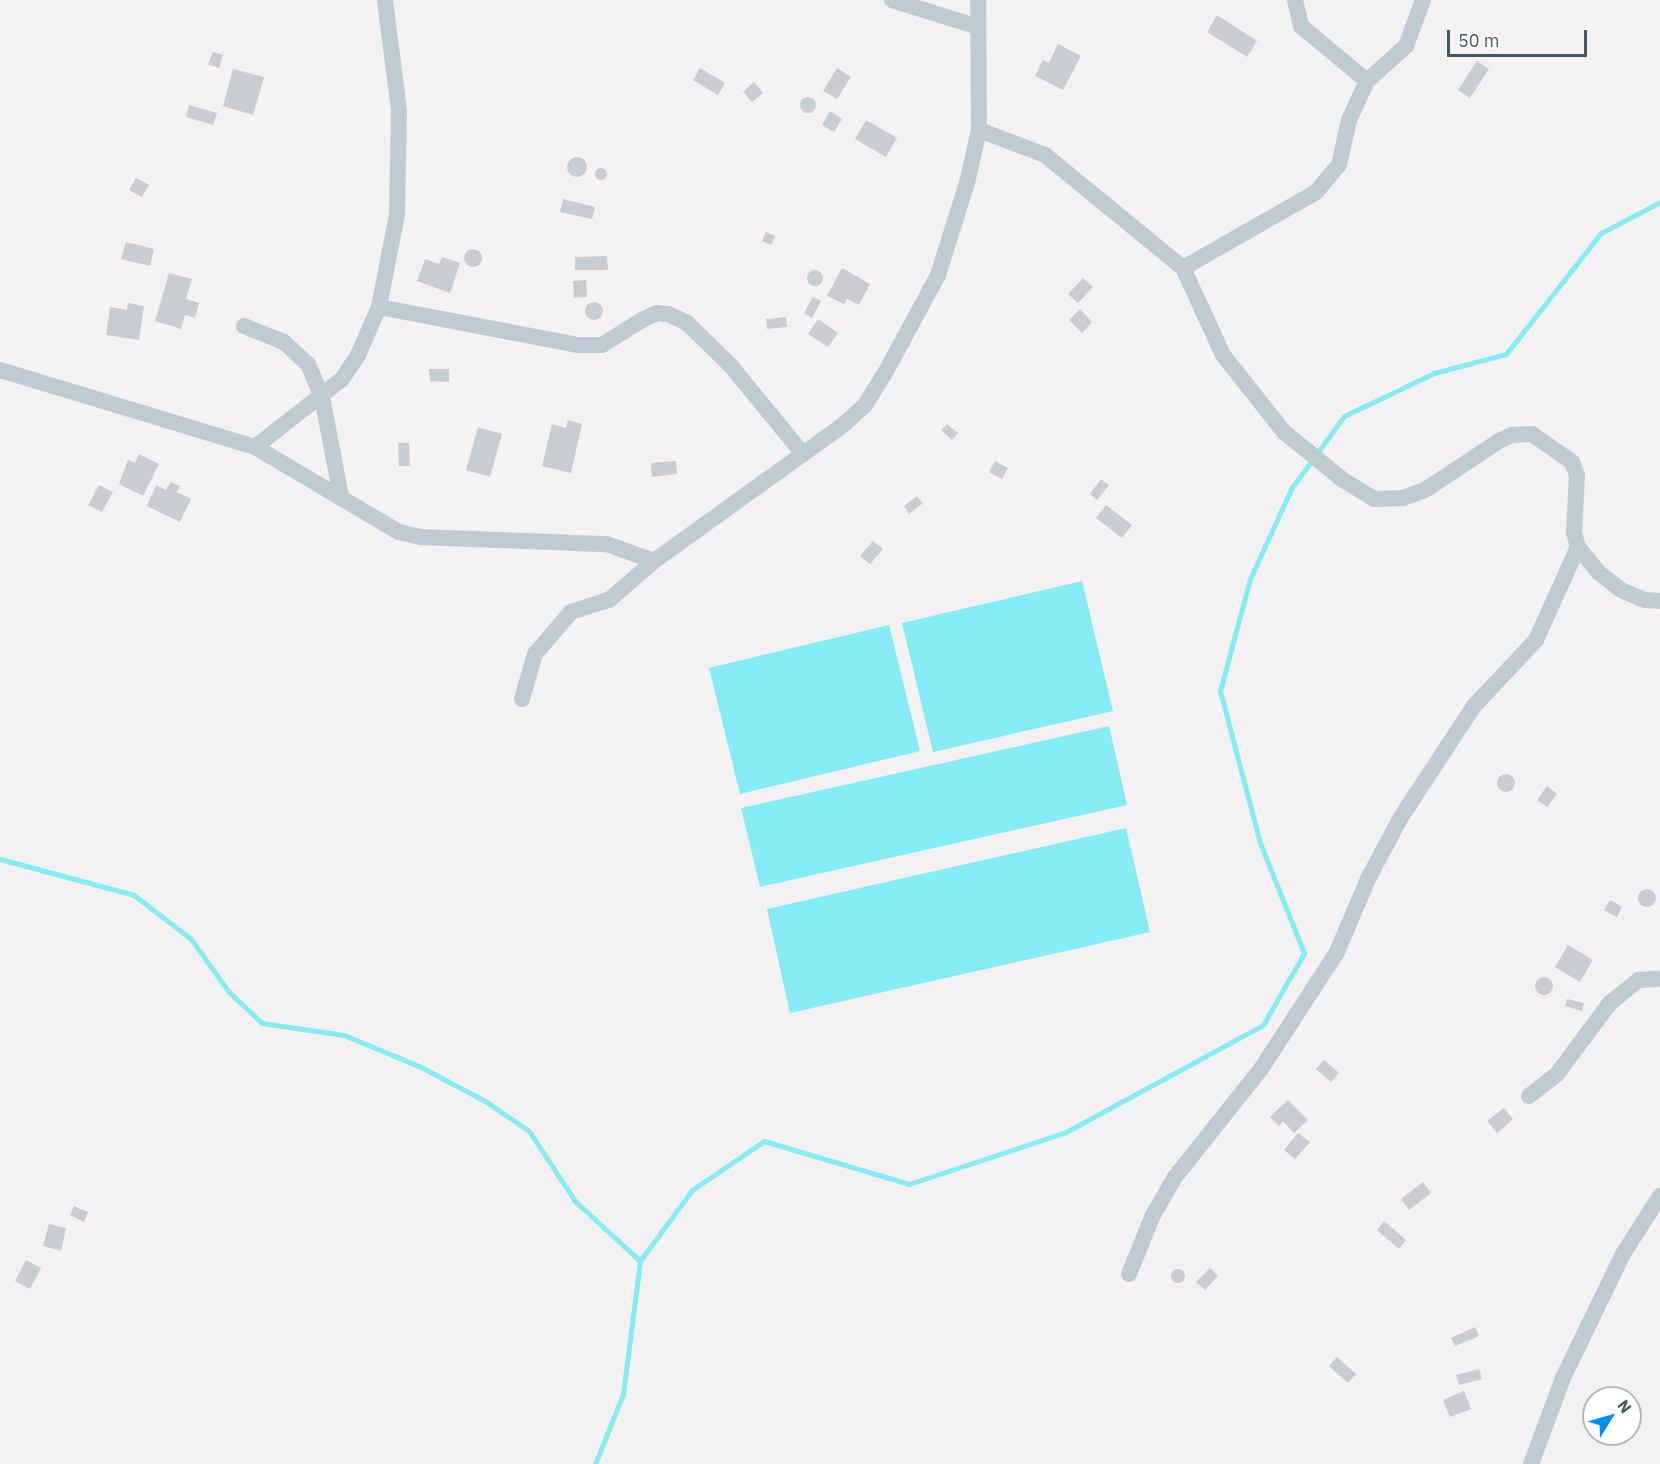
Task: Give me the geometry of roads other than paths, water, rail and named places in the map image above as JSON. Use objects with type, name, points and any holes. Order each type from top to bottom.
[{"type":"street","points":[[255,447],[322,397],[342,379],[358,355],[378,307],[397,214],[398,179],[399,110],[385,0]]},
{"type":"street","points":[[892,0],[978,27]]},
{"type":"street","points":[[522,699],[536,654],[552,631],[571,612],[609,600],[654,561],[803,454],[865,405],[884,375],[938,275],[967,183],[978,130],[978,0]]},
{"type":"street","points":[[1295,0],[1301,26],[1367,81]]},
{"type":"street","points":[[1183,268],[1316,192],[1339,165],[1349,120],[1367,81],[1406,46],[1423,0]]},
{"type":"street","points":[[978,130],[1045,154],[1183,268],[1216,343],[1300,448],[1326,468],[1367,496],[1403,498],[1425,490],[1499,441],[1512,435],[1532,434],[1572,462],[1577,475],[1574,533],[1578,546],[1598,572],[1621,590],[1645,600],[1660,601]]},
{"type":"street","points":[[378,307],[578,345],[602,345],[642,320],[657,313],[668,314],[687,323],[731,366],[803,454]]},
{"type":"street","points":[[244,326],[284,342],[308,364],[322,397],[341,497]]},
{"type":"street","points":[[0,370],[255,447],[341,497],[381,524],[421,537],[607,544],[654,561]]},
{"type":"street","points":[[1129,1274],[1153,1215],[1174,1177],[1261,1069],[1337,952],[1368,879],[1401,817],[1474,706],[1536,640],[1578,546]]},
{"type":"street","points":[[1529,1096],[1557,1074],[1610,1003],[1638,980],[1660,979]]},
{"type":"street","points":[[1531,1464],[1578,1347],[1623,1254],[1660,1196]]},
{"type":"water","points":[[1082,581],[1113,711],[933,752],[902,623]]},
{"type":"water","points":[[889,625],[920,751],[740,794],[709,668]]},
{"type":"water","points":[[1109,726],[1127,805],[760,887],[741,808]]},
{"type":"water","points":[[1126,828],[1150,932],[790,1013],[767,909]]},
{"type":"waterway","points":[[595,1464],[623,1394],[640,1261],[692,1190],[764,1141],[909,1184],[1066,1132],[1263,1025],[1304,953],[1260,843],[1220,691],[1250,579],[1291,489],[1344,416],[1434,373],[1506,354],[1601,233],[1660,202]]},
{"type":"waterway","points":[[0,859],[134,895],[191,939],[229,992],[262,1023],[344,1035],[421,1067],[485,1101],[529,1131],[575,1201],[640,1261]]}]
